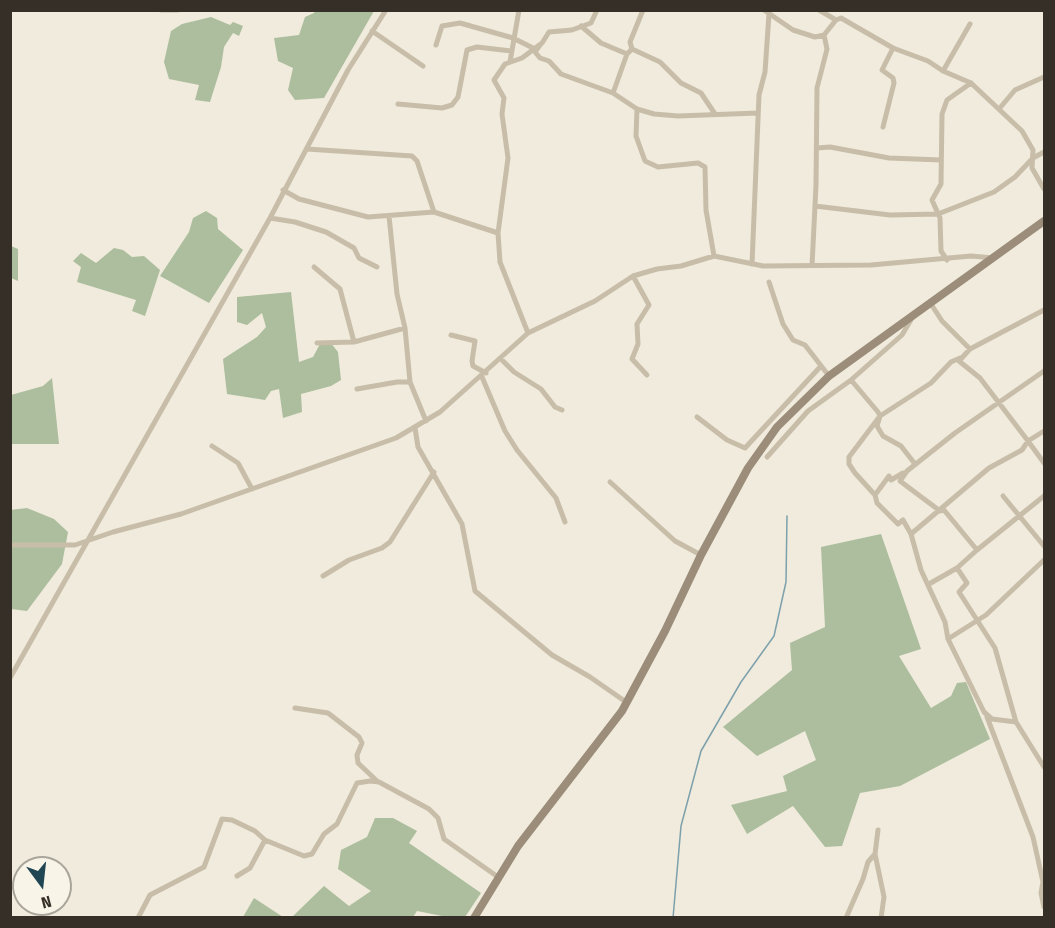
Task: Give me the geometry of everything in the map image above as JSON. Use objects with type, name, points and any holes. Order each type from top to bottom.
[{"type":"main road","points":[[474,918],[518,846],[614,722],[665,631],[701,555],[762,446],[793,410],[829,376],[996,258],[1044,221]]},
{"type":"street","points":[[161,10],[173,13],[178,10]]},
{"type":"street","points":[[10,678],[386,10]]},
{"type":"street","points":[[510,62],[519,10]]},
{"type":"street","points":[[597,10],[593,21],[572,30],[553,31],[535,52],[540,58],[549,61],[561,74],[613,93],[637,109],[678,116],[758,113]]},
{"type":"street","points":[[643,10],[630,42],[632,49],[660,62],[681,83],[701,93],[715,114]]},
{"type":"street","points":[[819,10],[836,20]]},
{"type":"street","points":[[752,264],[758,113],[766,12],[799,32],[815,37],[824,35],[836,20],[841,18],[893,48],[928,61],[943,71],[971,83],[1022,131],[1033,150],[1032,168],[1044,189]]},
{"type":"street","points":[[436,45],[442,26],[460,23],[513,38],[533,48]]},
{"type":"street","points":[[943,71],[970,24]]},
{"type":"street","points":[[581,26],[601,43],[627,54]]},
{"type":"street","points":[[372,32],[423,66]]},
{"type":"street","points":[[812,266],[817,88],[827,49],[824,35]]},
{"type":"street","points":[[528,333],[500,262],[498,232],[508,158],[502,114],[504,98],[494,80],[503,66],[522,58],[542,43]]},
{"type":"street","points":[[398,104],[442,108],[452,105],[458,98],[467,50],[477,46],[511,51]]},
{"type":"street","points":[[883,127],[894,84],[893,78],[882,70],[893,48]]},
{"type":"street","points":[[613,93],[627,54],[632,49]]},
{"type":"street","points":[[999,109],[1015,90],[1044,77]]},
{"type":"street","points":[[947,260],[941,251],[942,241],[938,214],[932,200],[933,194],[939,190],[943,107],[947,100],[971,83]]},
{"type":"street","points":[[637,109],[636,136],[645,161],[658,167],[698,163],[705,167],[706,210],[714,256]]},
{"type":"street","points":[[817,148],[830,147],[889,158],[941,160]]},
{"type":"street","points":[[307,149],[412,156],[417,161],[435,212]]},
{"type":"street","points":[[815,206],[890,215],[938,214],[994,192],[1015,177],[1033,158],[1044,152]]},
{"type":"street","points":[[283,190],[299,199],[368,217],[435,212],[498,232]]},
{"type":"street","points":[[389,216],[397,294],[405,328],[410,382],[426,421]]},
{"type":"street","points":[[270,218],[295,222],[326,232],[354,248],[359,258],[377,267]]},
{"type":"street","points":[[10,545],[63,547],[88,542],[113,532],[181,514],[369,448],[426,421],[484,375],[528,333],[594,301],[633,276],[714,256],[752,264],[812,266],[871,265],[947,260],[971,256],[996,258]]},
{"type":"street","points":[[314,267],[339,289],[354,342]]},
{"type":"street","points":[[633,276],[649,305],[637,324],[638,344],[632,359],[647,375]]},
{"type":"street","points":[[769,282],[783,324],[792,340],[805,345],[829,376]]},
{"type":"street","points":[[931,304],[942,321],[970,349]]},
{"type":"street","points":[[1044,310],[970,349],[951,362],[931,383],[880,416],[849,457],[849,464],[875,495],[878,503],[898,524],[903,520],[911,534],[921,570],[945,622],[948,639],[987,717],[1033,837],[1043,882],[1041,893],[1044,907]]},
{"type":"street","points":[[767,457],[808,411],[851,380],[902,335],[912,318]]},
{"type":"street","points":[[317,342],[354,342],[405,328]]},
{"type":"street","points":[[451,335],[475,341],[473,366],[484,375],[505,431],[517,450],[556,498],[565,522]]},
{"type":"street","points":[[960,357],[959,361],[980,378],[1000,402],[1044,463]]},
{"type":"street","points":[[501,359],[514,372],[541,389],[555,407],[562,410]]},
{"type":"street","points":[[697,417],[727,440],[745,448],[821,366]]},
{"type":"street","points":[[875,495],[889,476],[891,480],[907,471],[1044,371]]},
{"type":"street","points":[[851,380],[880,416]]},
{"type":"street","points":[[357,389],[410,382]]},
{"type":"street","points":[[880,416],[877,426],[883,436],[901,446],[915,464]]},
{"type":"street","points":[[415,428],[418,447],[462,524],[475,591],[552,655],[590,677],[626,702]]},
{"type":"street","points":[[911,534],[989,468],[1022,450],[1028,441],[1044,431]]},
{"type":"street","points":[[212,446],[238,463],[252,489]]},
{"type":"street","points":[[907,471],[900,481],[940,511],[944,510],[977,550]]},
{"type":"street","points":[[323,576],[349,560],[382,548],[390,542],[434,472]]},
{"type":"street","points":[[610,482],[675,541],[701,555]]},
{"type":"street","points":[[1004,496],[1044,546]]},
{"type":"street","points":[[929,584],[957,568],[1044,496]]},
{"type":"street","points":[[948,639],[976,621],[1044,560]]},
{"type":"street","points":[[957,568],[967,583],[959,592],[995,648],[1016,722],[1044,767]]},
{"type":"street","points":[[295,708],[328,714],[359,737],[362,743],[357,755],[361,768],[379,782],[429,809],[438,818],[444,839],[498,877]]},
{"type":"street","points":[[987,717],[1016,722]]},
{"type":"street","points":[[138,918],[150,895],[204,867],[222,819],[240,824],[255,831],[265,840],[308,856],[324,834],[337,824],[357,783],[379,782]]},
{"type":"street","points":[[878,830],[875,854],[884,897],[881,918]]},
{"type":"street","points":[[237,876],[250,868],[265,840]]},
{"type":"street","points":[[846,918],[868,862],[875,854]]},
{"type":"green space","points":[[315,11],[374,11],[324,98],[295,100],[288,90],[293,68],[278,61],[274,38],[299,35],[305,17]]},
{"type":"green space","points":[[211,17],[230,25],[233,22],[243,26],[239,36],[233,33],[224,47],[221,67],[210,102],[195,100],[199,85],[169,79],[164,62],[171,31],[182,24]]},
{"type":"green space","points":[[206,211],[217,218],[218,229],[243,250],[209,303],[160,276],[189,232],[193,218]]},
{"type":"green space","points":[[11,246],[18,249],[18,281],[11,278]]},
{"type":"green space","points":[[114,248],[123,250],[132,257],[144,256],[160,270],[145,316],[132,311],[136,300],[77,282],[81,267],[73,261],[81,253],[96,263]]},
{"type":"green space","points":[[291,292],[299,362],[313,357],[320,344],[330,342],[338,352],[341,380],[331,386],[301,394],[302,412],[283,418],[279,389],[271,391],[265,400],[227,394],[223,359],[257,337],[266,327],[262,313],[247,325],[237,322],[237,297]]},
{"type":"green space","points":[[52,378],[59,444],[11,444],[11,395],[43,386]]},
{"type":"green space","points":[[27,508],[54,519],[68,532],[62,564],[27,611],[11,609],[10,510]]},
{"type":"green space","points":[[881,534],[921,649],[899,656],[931,708],[951,696],[957,683],[966,682],[990,739],[900,786],[860,793],[842,846],[825,847],[793,806],[747,834],[731,805],[787,791],[783,776],[816,760],[805,731],[757,756],[723,727],[792,670],[790,643],[825,627],[821,547]]},
{"type":"green space","points":[[375,818],[393,818],[417,831],[409,843],[481,893],[465,917],[447,917],[417,911],[413,917],[292,917],[324,886],[349,906],[371,891],[338,869],[341,850],[367,837]]},
{"type":"green space","points":[[254,898],[283,917],[243,917]]},
{"type":"waterway","points":[[673,918],[681,826],[701,751],[741,682],[774,636],[786,582],[787,516]]}]
